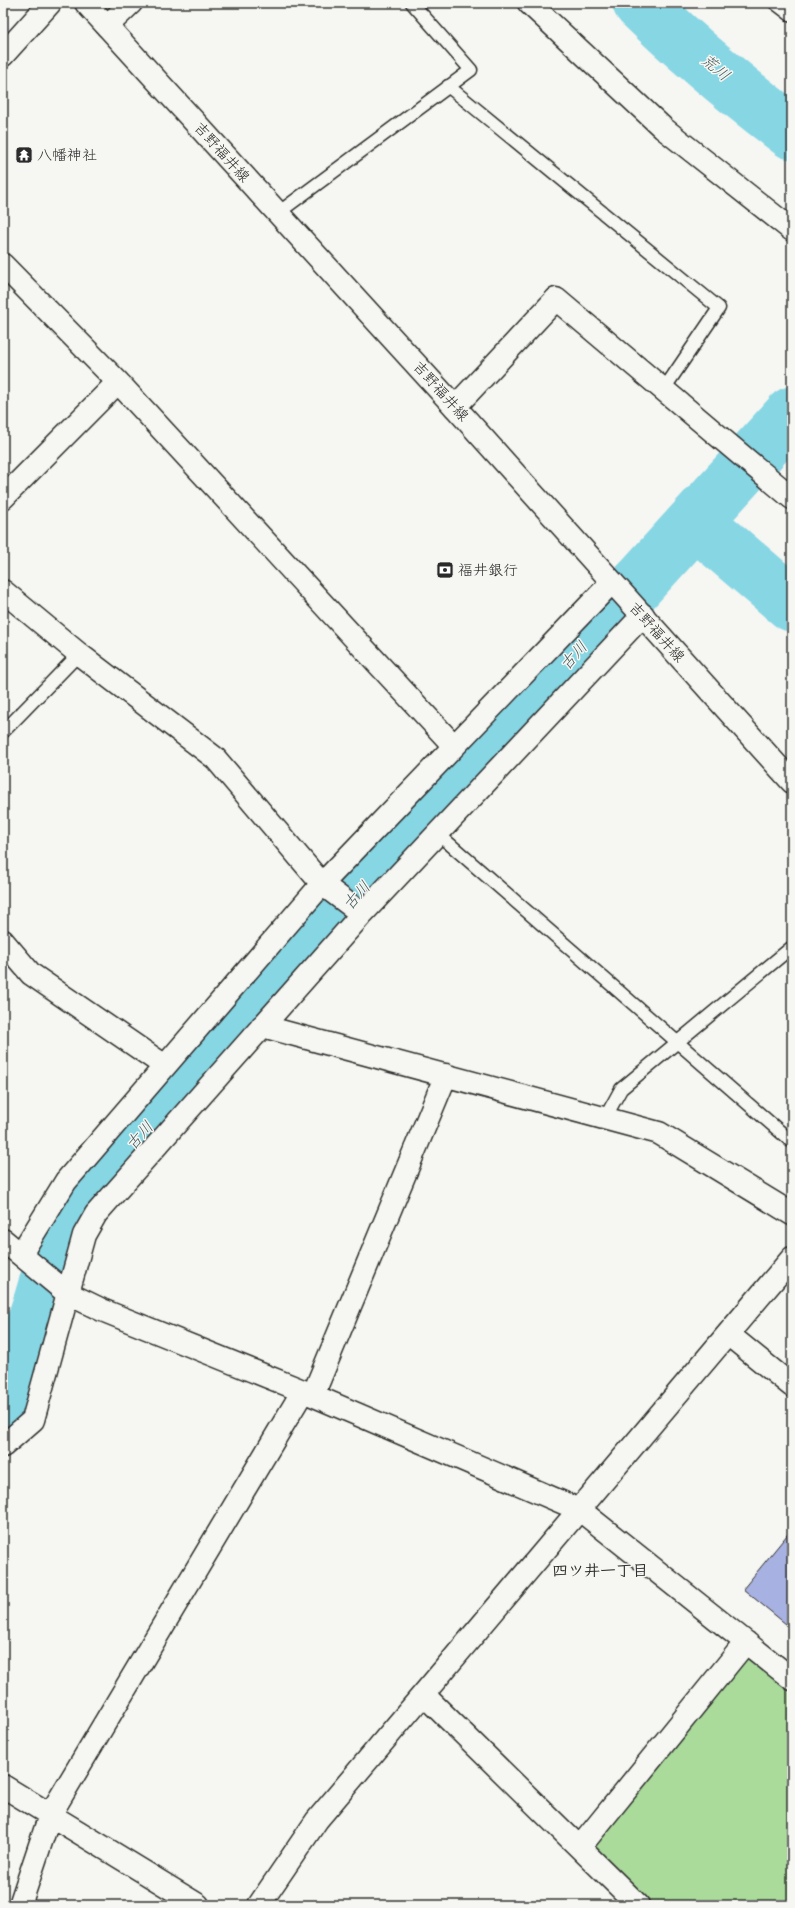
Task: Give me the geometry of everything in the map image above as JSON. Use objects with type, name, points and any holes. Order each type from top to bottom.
[{"type":"street","points":[[3,55],[50,3]]},
{"type":"street","name":"吉野福井線","points":[[86,3],[455,407],[792,782]]},
{"type":"street","points":[[107,26],[131,3]]},
{"type":"street","points":[[528,3],[663,128],[792,230]]},
{"type":"street","points":[[3,265],[118,382],[454,746]]},
{"type":"street","points":[[455,407],[556,299],[792,498]]},
{"type":"street","points":[[3,498],[118,382]]},
{"type":"street","points":[[21,1254],[66,1181],[322,884],[612,582]]},
{"type":"street","points":[[3,591],[79,654],[215,758],[322,884],[362,914]]},
{"type":"street","points":[[3,1446],[33,1420],[84,1235],[96,1214],[362,914],[643,615]]},
{"type":"street","points":[[3,941],[31,974],[165,1066]]},
{"type":"street","points":[[262,1026],[659,1133],[792,1214]]},
{"type":"street","points":[[20,1905],[50,1815],[308,1393],[446,1075]]},
{"type":"street","points":[[3,1240],[67,1293],[102,1310],[308,1393],[580,1510],[792,1679]]},
{"type":"street","points":[[259,1905],[317,1820],[792,1258]]},
{"type":"street","points":[[728,1334],[792,1386]]},
{"type":"street","points":[[580,1847],[746,1642]]},
{"type":"street","points":[[424,1695],[638,1905]]},
{"type":"street","points":[[3,1786],[198,1905]]},
{"type":"lane","points":[[278,213],[471,70],[412,3]]},
{"type":"lane","points":[[775,3],[792,16]]},
{"type":"lane","points":[[448,86],[719,308],[664,389]]},
{"type":"lane","points":[[3,732],[79,654]]},
{"type":"lane","points":[[437,833],[792,1142]]},
{"type":"lane","points":[[605,1118],[621,1089],[792,947]]},
{"type":"green space","points":[[746,1642],[792,1679],[792,1905],[638,1905],[580,1847]]},
{"type":"building","points":[[792,1529],[792,1629],[743,1589]]},
{"type":"waterway","name":"荒川","points":[[640,3],[714,70],[792,132]]},
{"type":"waterway","points":[[695,521],[792,414]]},
{"type":"waterway","name":"古川","points":[[3,1407],[10,1394],[41,1301],[59,1240],[72,1209],[89,1188],[695,521],[792,604]]},
{"type":"place","name":"八幡神社","points":[[24,155]]},
{"type":"place","name":"福井銀行","points":[[445,570]]},
{"type":"district","name":"四ツ井一丁目","points":[[600,1570]]}]
